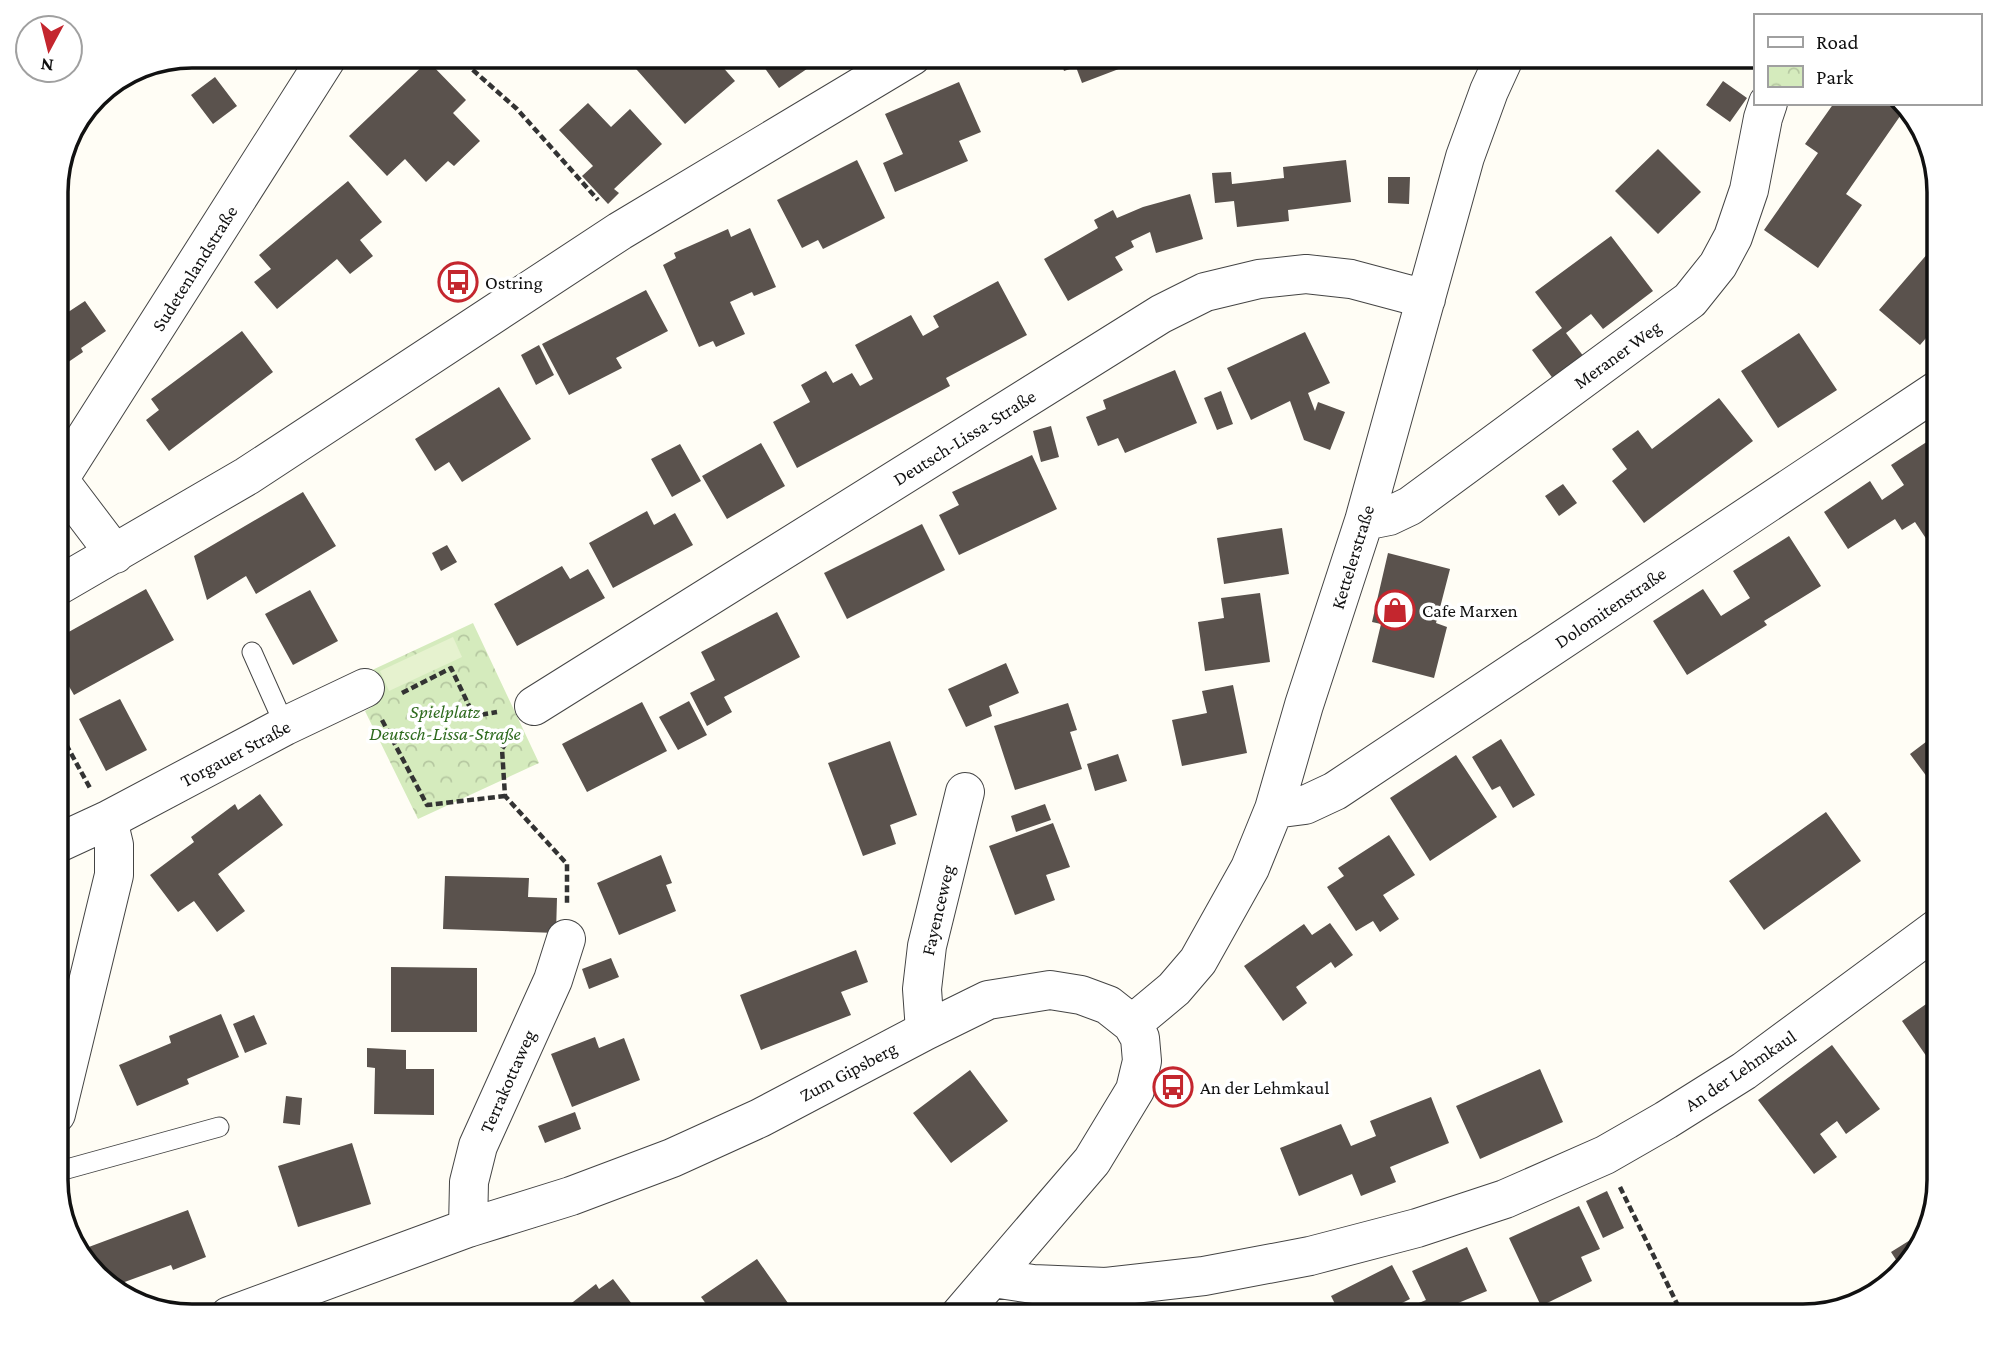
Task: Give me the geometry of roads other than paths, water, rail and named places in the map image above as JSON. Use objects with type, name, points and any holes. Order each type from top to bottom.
[{"type":"street","name":"Sudetenlandstraße","points":[[69,465],[320,68]]},
{"type":"street","points":[[69,580],[247,476],[620,231],[892,68]]},
{"type":"street","name":"Kettelerstraße","points":[[1132,1024],[1174,989],[1198,961],[1250,868],[1274,809],[1304,705],[1364,521],[1465,157],[1500,68]]},
{"type":"street","name":"Meraner Weg","points":[[1364,521],[1389,516],[1410,506],[1690,300],[1718,265],[1733,237],[1749,190],[1767,105]]},
{"type":"street","name":"Deutsch-Lissa-Straße","points":[[534,706],[1150,321],[1205,292],[1259,279],[1306,274],[1351,279],[1426,299]]},
{"type":"street","name":"Dolomitenstraße","points":[[1274,809],[1305,804],[1335,791],[1927,397]]},
{"type":"street","name":"Sudetenlandstraße","points":[[69,496],[115,554]]},
{"type":"street","name":"Torgauer Straße","points":[[69,838],[285,726],[365,688]]},
{"type":"street","name":"Fayenceweg","points":[[925,1031],[922,989],[927,946],[965,792]]},
{"type":"street","points":[[69,1060],[114,875],[114,845],[108,820]]},
{"type":"street","name":"An der Lehmkaul","points":[[993,1278],[1033,1284],[1106,1287],[1203,1276],[1310,1256],[1417,1228],[1505,1199],[1605,1155],[1666,1120],[1744,1071],[1927,936]]},
{"type":"street","name":"Terrakottaweg","points":[[468,1228],[469,1182],[478,1146],[553,980],[566,939]]},
{"type":"street","name":"Zum Gipsberg","points":[[262,1304],[468,1228],[571,1196],[672,1158],[760,1118],[988,1000],[1050,990],[1081,995],[1108,1005],[1132,1024]]},
{"type":"street","points":[[970,1304],[1092,1161],[1135,1090],[1142,1061],[1140,1038],[1132,1024]]},
{"type":"lane","points":[[252,652],[285,726]]},
{"type":"lane","points":[[69,1168],[219,1127]]},
{"type":"place","name":"Ostring","points":[[458,282]]},
{"type":"place","name":"Cafe Marxen","points":[[1395,610]]},
{"type":"place","name":"An der Lehmkaul","points":[[1173,1087]]},
{"type":"park label","name":"Spielplatz Deutsch-Lissa-Straße","points":[[445,722]]}]
